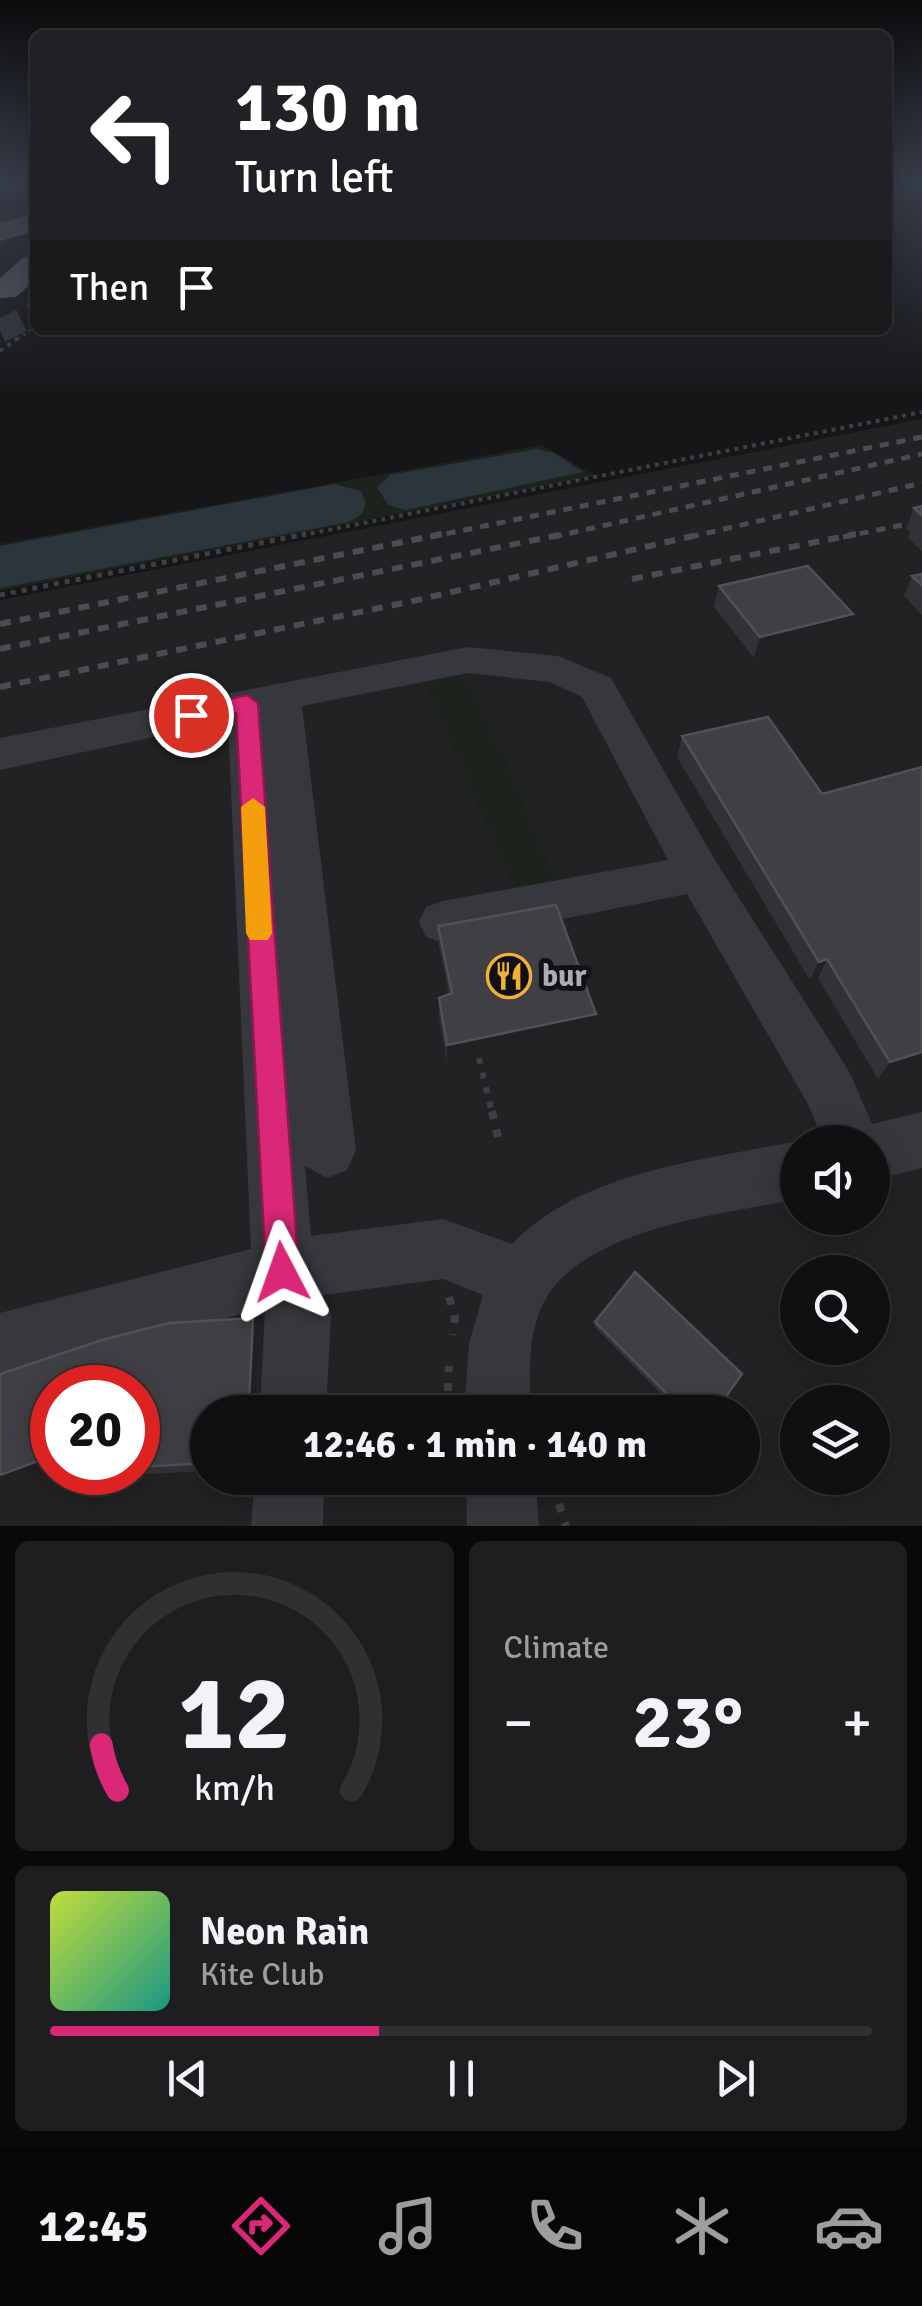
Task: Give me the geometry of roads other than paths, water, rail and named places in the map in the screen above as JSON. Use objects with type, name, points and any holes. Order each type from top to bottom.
[{"type":"main road","points":[[11,302],[30,258]]},
{"type":"main road","points":[[11,302],[30,272]]},
{"type":"street","points":[[0,754],[468,660],[558,669],[597,688],[699,873],[831,1092],[844,1125]]},
{"type":"street","points":[[264,700],[295,1070],[282,1272],[300,1314],[295,1395]]},
{"type":"street","points":[[444,922],[699,873]]},
{"type":"street","points":[[295,1070],[328,1150]]},
{"type":"street","points":[[890,1148],[922,1140]]},
{"type":"street","points":[[498,1395],[499,1348],[522,1279],[558,1243],[601,1221],[668,1196],[780,1174]]},
{"type":"street","points":[[0,1345],[282,1272],[368,1256],[444,1250],[522,1279]]},
{"type":"street","points":[[286,1526],[289,1495]]},
{"type":"street","points":[[501,1495],[503,1526]]},
{"type":"tunnel","points":[[0,331],[30,316]]},
{"type":"railway","points":[[430,537],[922,437]]},
{"type":"railway","points":[[553,537],[922,454]]},
{"type":"railway","points":[[690,537],[922,483]]},
{"type":"railway","points":[[843,537],[922,521]]},
{"type":"railway","points":[[0,624],[442,534]]},
{"type":"railway","points":[[0,649],[564,534]]},
{"type":"railway","points":[[0,687],[413,601],[701,534]]},
{"type":"railway","points":[[632,579],[856,534]]},
{"type":"place","name":"bur","points":[[509,976]]}]
